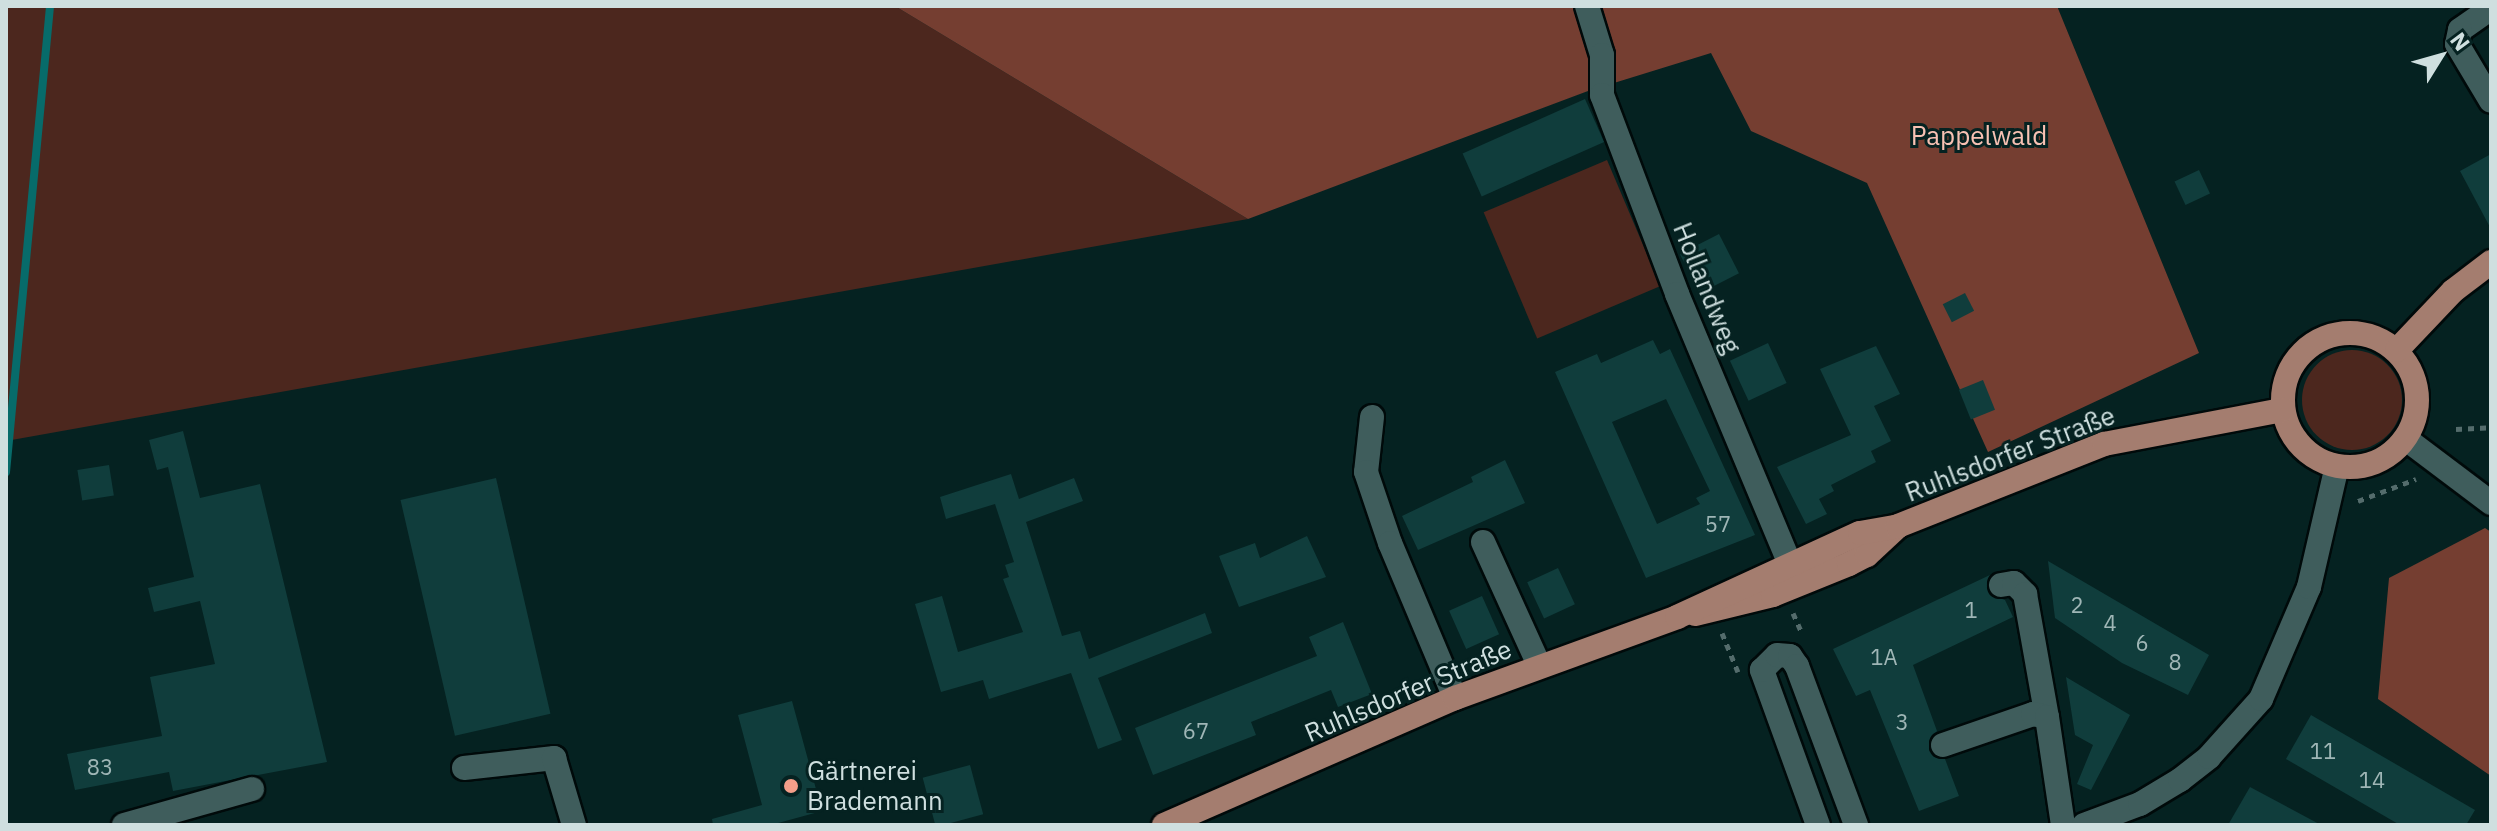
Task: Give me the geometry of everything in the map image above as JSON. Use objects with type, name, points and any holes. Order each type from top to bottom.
[{"type":"main road","points":[[2397,350],[2453,291],[2491,262]]},
{"type":"main road","points":[[2355,332],[2397,350],[2409,365],[2418,403],[2406,439],[2375,462],[2337,466],[2301,446],[2283,410],[2292,366],[2312,344],[2355,332]]},
{"type":"main road","name":"Ruhlsdorfer Straße","points":[[1164,825],[1455,698],[1794,574],[1860,533],[1898,526],[2104,444],[2283,410]]},
{"type":"street","name":"Hollandweg","points":[[1587,6],[1602,55],[1602,95],[1677,294],[1794,574]]},
{"type":"street","points":[[2487,11],[2460,30],[2457,44],[2491,101]]},
{"type":"street","points":[[1372,417],[1366,472],[1390,543],[1455,698]]},
{"type":"street","points":[[2406,439],[2491,503]]},
{"type":"street","points":[[2084,825],[2140,804],[2180,780],[2209,757],[2261,699],[2309,587],[2337,466]]},
{"type":"street","points":[[1483,542],[1540,667]]},
{"type":"street","points":[[2001,585],[2014,583],[2025,594],[2063,825]]},
{"type":"street","points":[[1818,825],[1762,670],[1777,655],[1785,654],[1797,666],[1856,825]]},
{"type":"street","points":[[1943,745],[2033,714],[2047,717]]},
{"type":"street","points":[[464,768],[549,755],[557,762],[574,825]]},
{"type":"street","points":[[124,825],[252,789]]},
{"type":"path","points":[[2456,429],[2491,427]]},
{"type":"path","points":[[2358,501],[2416,479]]},
{"type":"path","points":[[1719,626],[1744,688]]},
{"type":"shaded area","points":[[6,6],[895,6],[1248,219],[6,441]]},
{"type":"shaded area","points":[[1607,160],[1661,286],[1537,338],[1484,212]]},
{"type":"shaded area","points":[[2352,350],[2380,358],[2394,372],[2402,400],[2394,428],[2380,442],[2352,450],[2324,442],[2310,428],[2302,400],[2310,372],[2324,358]]},
{"type":"green space","name":"Pappelwald","points":[[895,6],[2057,6],[2199,353],[1988,452],[1867,183],[1751,131],[1711,53],[1588,91],[1248,219]]},
{"type":"green space","points":[[2485,528],[2491,532],[2491,776],[2378,699],[2389,578]]},
{"type":"building","points":[[1585,99],[1604,142],[1482,196],[1463,154]]},
{"type":"building","points":[[2491,154],[2491,229],[2460,171]]},
{"type":"building","points":[[2199,170],[2210,194],[2186,205],[2175,181]]},
{"type":"building","points":[[1719,234],[1739,273],[1700,293],[1680,254]]},
{"type":"building","points":[[1965,293],[1974,311],[1952,322],[1943,304]]},
{"type":"building","points":[[1653,340],[1660,354],[1670,349],[1755,535],[1646,578],[1555,372],[1597,354],[1601,363]],"holes":[[[1666,399],[1710,491],[1696,498],[1700,504],[1657,524],[1612,422]]]},
{"type":"building","points":[[1768,343],[1787,383],[1749,401],[1730,361]]},
{"type":"building","points":[[1876,346],[1900,394],[1874,406],[1891,441],[1871,451],[1876,462],[1831,485],[1834,491],[1819,499],[1827,514],[1806,524],[1777,467],[1851,435],[1820,369]]},
{"type":"building","points":[[1983,380],[1995,410],[1971,419],[1959,390]]},
{"type":"building","points":[[183,431],[200,498],[260,484],[327,762],[173,791],[169,772],[75,790],[67,754],[162,736],[150,677],[215,664],[200,601],[154,612],[148,588],[194,577],[168,467],[157,470],[149,440]]},
{"type":"building","points":[[1505,460],[1525,503],[1418,550],[1402,516],[1473,482],[1471,477]]},
{"type":"building","points":[[109,465],[114,496],[82,501],[77,470]]},
{"type":"building","points":[[1011,474],[1019,499],[1074,478],[1083,501],[1026,522],[1062,636],[1080,631],[1089,659],[1205,613],[1212,633],[1098,678],[1122,740],[1098,749],[1071,673],[989,699],[983,680],[941,692],[915,604],[942,596],[958,652],[1023,632],[1003,579],[1009,577],[1005,565],[1014,562],[995,504],[946,519],[940,497]]},
{"type":"building","points":[[496,478],[550,714],[455,736],[401,500]]},
{"type":"building","points":[[1307,536],[1326,577],[1239,607],[1219,556],[1255,543],[1260,558]]},
{"type":"building","points":[[2048,561],[2209,655],[2188,695],[2122,663],[2055,618]]},
{"type":"building","points":[[1558,568],[1575,604],[1544,619],[1527,582]]},
{"type":"building","points":[[1990,575],[1989,594],[2005,600],[2013,617],[1913,665],[1937,731],[1929,741],[1929,751],[1945,759],[1959,796],[1919,811],[1870,690],[1856,696],[1833,649]]},
{"type":"building","points":[[1482,596],[1499,634],[1466,649],[1449,611]]},
{"type":"building","points":[[1343,622],[1372,694],[1338,707],[1331,690],[1251,722],[1256,735],[1153,775],[1135,728],[1317,656],[1309,637]]},
{"type":"building","points":[[2066,677],[2130,715],[2091,790],[2077,784],[2093,745],[2075,735]]},
{"type":"building","points":[[792,701],[822,811],[771,825],[713,825],[712,819],[762,805],[738,715]]},
{"type":"building","points":[[2311,715],[2475,810],[2466,825],[2400,825],[2286,759]]},
{"type":"building","points":[[970,765],[983,814],[935,825],[923,778]]},
{"type":"building","points":[[2250,787],[2321,825],[2228,825]]},
{"type":"waterway","points":[[6,472],[50,6]]},
{"type":"place","name":"Gärtnerei Brademann","points":[[791,786]]}]
